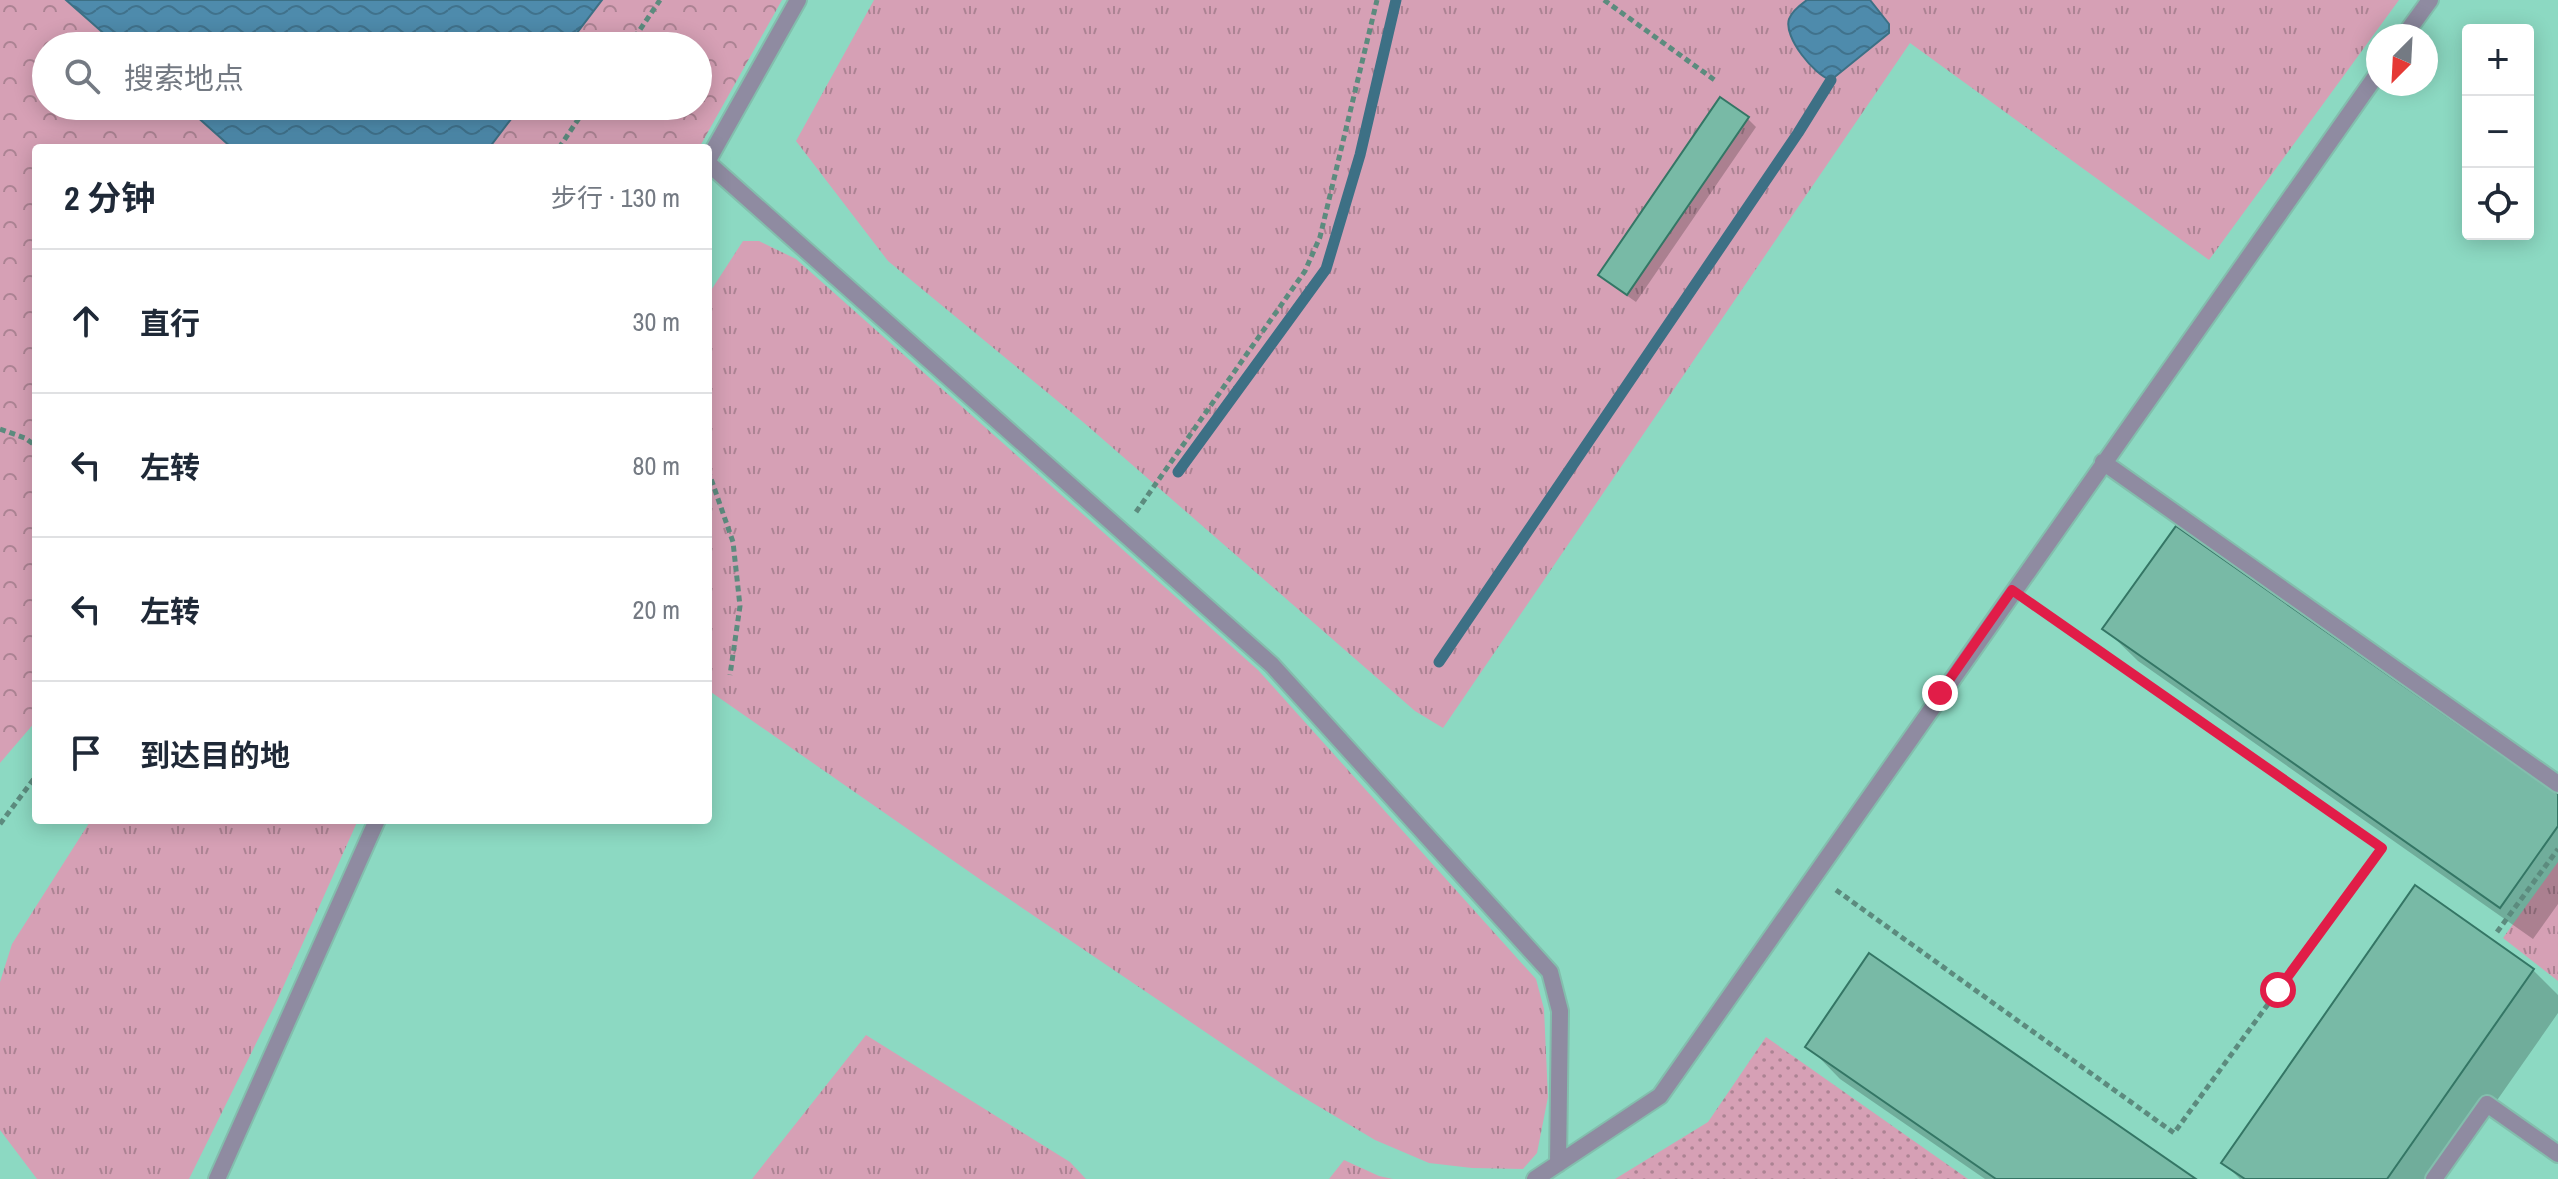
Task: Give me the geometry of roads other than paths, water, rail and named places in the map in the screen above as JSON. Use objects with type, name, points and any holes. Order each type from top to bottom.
[{"type":"lane","points":[[712,155],[798,0]]},
{"type":"lane","points":[[2413,24],[2430,0]]},
{"type":"lane","points":[[1535,1179],[1660,1096],[2012,590],[2366,90]]},
{"type":"lane","points":[[712,166],[1272,665],[1550,972],[1560,1011],[1558,1164]]},
{"type":"lane","points":[[2103,462],[2558,784]]},
{"type":"lane","points":[[217,1179],[375,824]]},
{"type":"lane","points":[[2434,1179],[2487,1104],[2558,1154]]},
{"type":"water","points":[[66,0],[602,0],[578,32],[102,32]]},
{"type":"water","points":[[1807,0],[1870,0],[1889,24],[1889,33],[1831,80],[1809,64],[1795,45],[1788,27],[1794,11]]},
{"type":"water","points":[[201,120],[510,120],[492,144],[228,144]]},
{"type":"waterway","points":[[1178,472],[1326,269],[1360,155],[1396,0]]},
{"type":"waterway","points":[[1439,662],[1831,80]]}]
